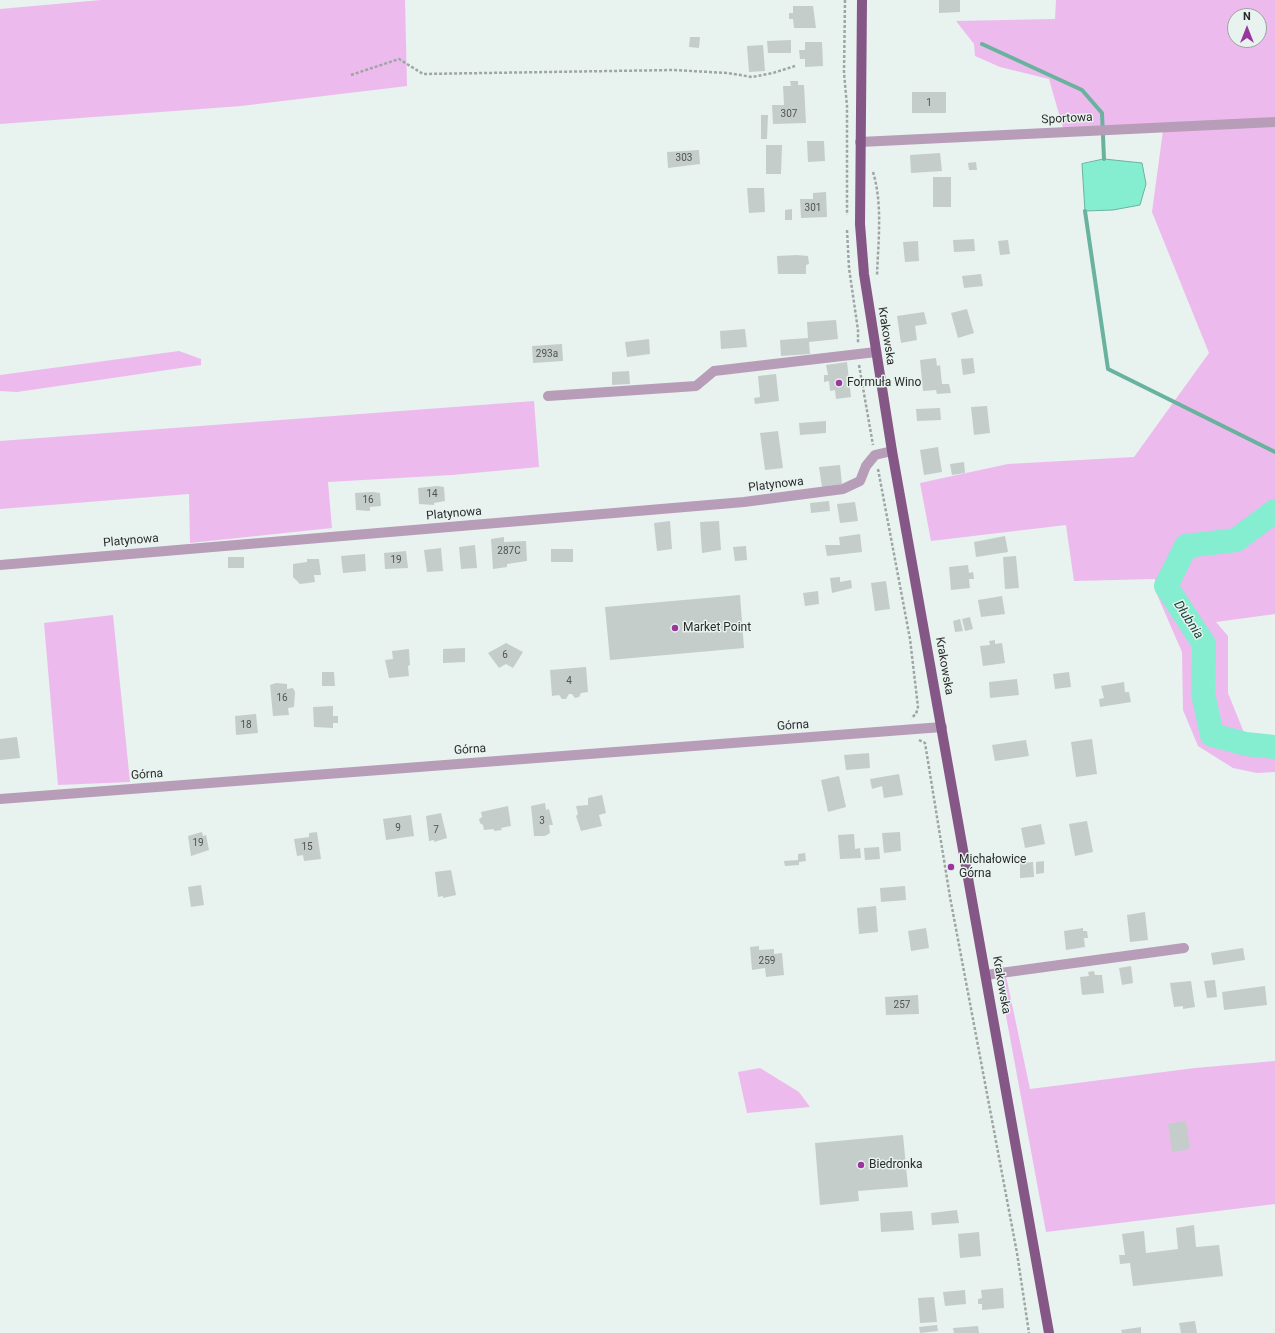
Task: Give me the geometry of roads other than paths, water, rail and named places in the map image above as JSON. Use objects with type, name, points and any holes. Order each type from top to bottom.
[{"type":"main road","name":"Krakowska","points":[[862,0],[860,142],[862,260],[892,451],[986,975],[1048,1333]]},
{"type":"street","name":"Sportowa","points":[[860,142],[1275,122]]},
{"type":"street","points":[[548,396],[696,386],[714,371],[876,352]]},
{"type":"street","name":"Platynowa","points":[[0,565],[744,502],[843,489],[860,481],[866,466],[875,454],[892,451]]},
{"type":"street","name":"Górna","points":[[0,800],[942,727]]},
{"type":"street","points":[[986,975],[1184,948]]},
{"type":"waterway","points":[[982,44],[1082,90],[1102,113],[1104,159]]},
{"type":"waterway","points":[[1085,211],[1108,369],[1275,452]]},
{"type":"waterway","name":"Dłubnia","points":[[1275,511],[1236,540],[1186,546],[1166,586],[1204,644],[1203,693],[1212,735],[1246,744],[1275,747]]},
{"type":"place","name":"Formuła Wino","points":[[839,383]]},
{"type":"place","name":"Market Point","points":[[675,628]]},
{"type":"place","name":"Michałowice Górna","points":[[951,867]]},
{"type":"place","name":"Biedronka","points":[[861,1165]]}]
